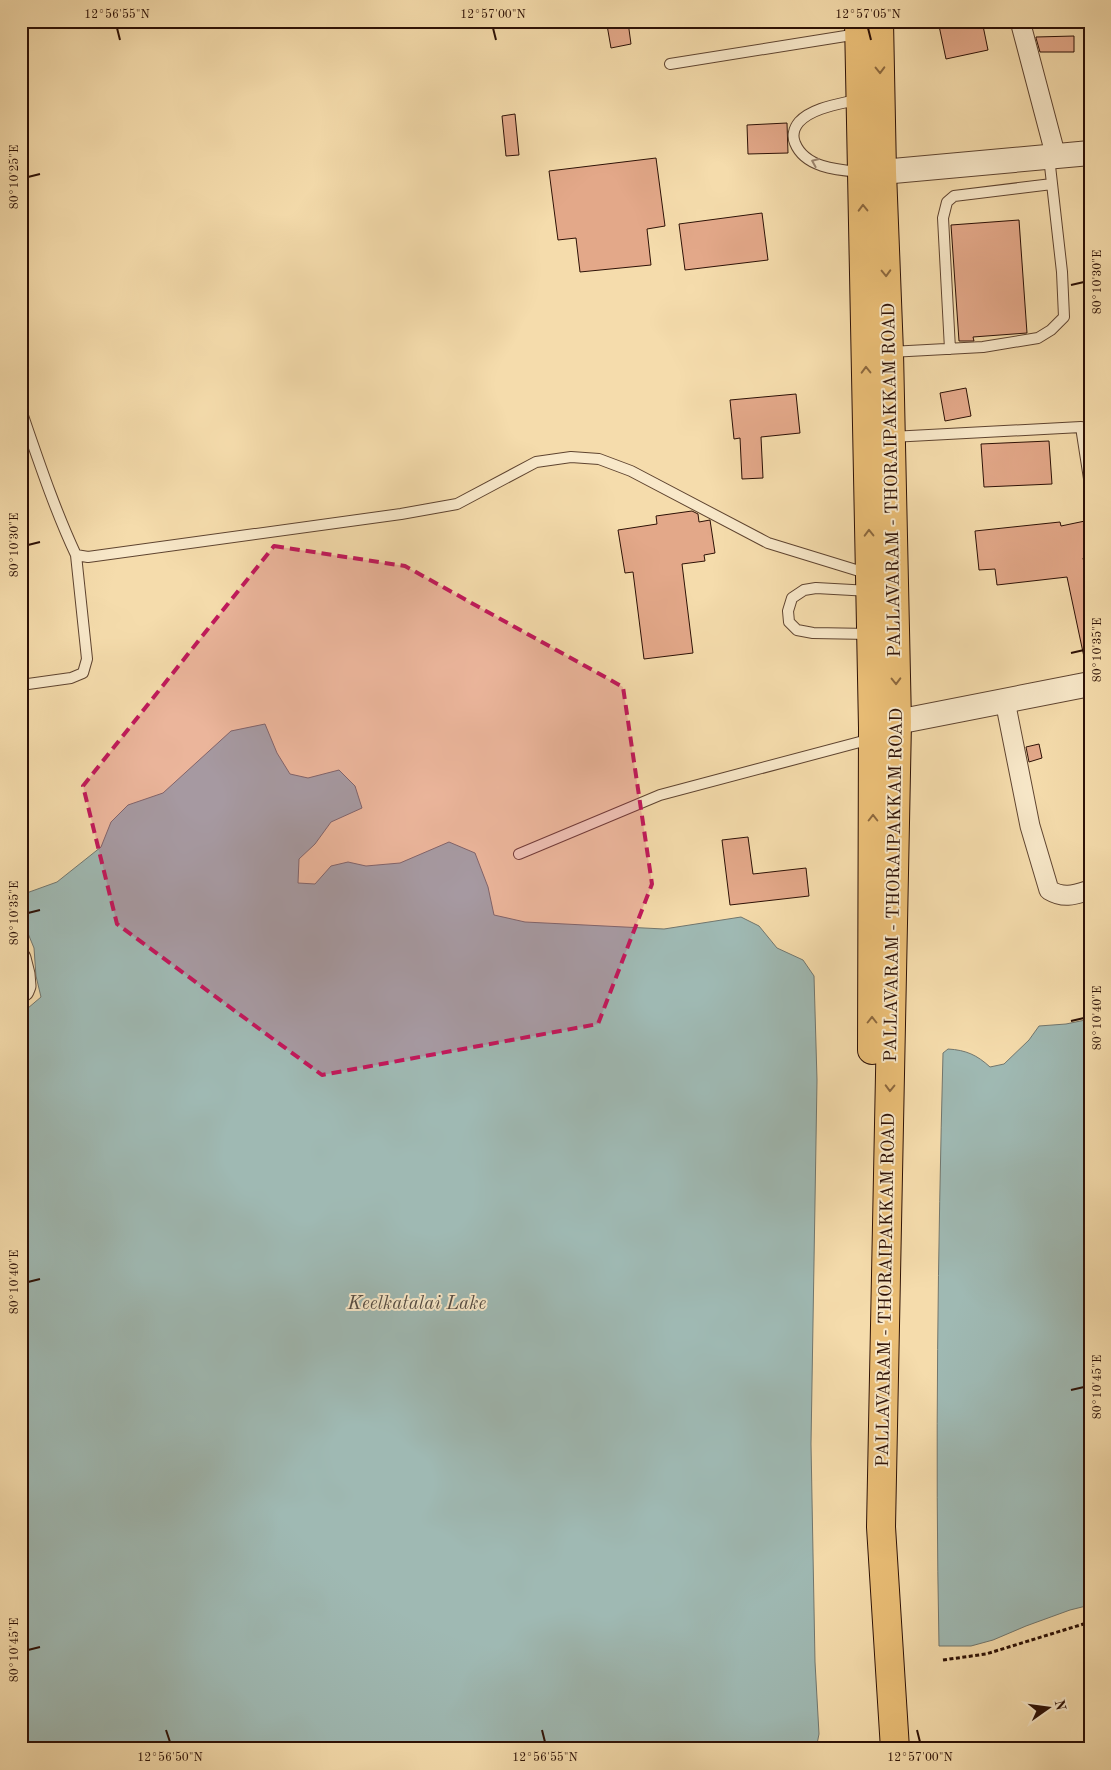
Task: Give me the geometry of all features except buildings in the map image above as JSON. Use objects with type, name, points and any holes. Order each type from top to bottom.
[{"type":"main road","name":"PALLAVARAM - THORAIPAKKAM ROAD","points":[[865,25],[860,99],[872,172],[870,583],[873,738],[870,1538],[882,1645]]},
{"type":"main road","name":"PALLAVARAM - THORAIPAKKAM ROAD","points":[[865,25],[872,172],[890,352],[897,722],[881,1527],[884,1690],[880,1749]]},
{"type":"main road","name":"PALLAVARAM - THORAIPAKKAM ROAD","points":[[884,1690],[895,1749]]},
{"type":"street","points":[[1020,21],[1052,157]]},
{"type":"street","points":[[872,172],[1090,153]]},
{"type":"street","points":[[897,722],[1090,684]]},
{"type":"street","points":[[1005,701],[1030,826],[1049,890],[1059,896],[1074,895],[1090,890]]},
{"type":"street","points":[[21,958],[26,986],[24,991],[21,992]]},
{"type":"lane","points":[[670,64],[865,25]]},
{"type":"lane","points":[[860,99],[821,109],[807,116],[799,122],[794,131],[793,140],[802,156],[814,162],[835,170],[872,172]]},
{"type":"lane","points":[[890,352],[983,347],[1038,338],[1051,330],[1064,317],[1062,272],[1052,184],[1052,157]]},
{"type":"lane","points":[[950,349],[943,218],[947,202],[954,196],[1052,184]]},
{"type":"lane","points":[[21,410],[47,485],[76,555],[87,659],[82,673],[71,678],[21,685]]},
{"type":"lane","points":[[891,437],[1081,427],[1090,485]]},
{"type":"lane","points":[[76,555],[98,557],[401,514],[457,504],[536,462],[572,457],[599,459],[631,471],[768,543],[870,583]]},
{"type":"lane","points":[[870,583],[804,590],[792,598],[788,612],[789,622],[797,630],[813,633],[872,634]]},
{"type":"lane","points":[[519,854],[660,795],[873,738]]},
{"type":"path","points":[[943,1660],[986,1654],[1090,1622]]},
{"type":"highlighted area","points":[[274,546],[405,566],[623,687],[652,884],[598,1024],[322,1075],[117,924],[83,786]]},
{"type":"water","name":"Keelkatalai Lake","points":[[265,724],[277,753],[290,774],[308,778],[339,770],[355,786],[362,808],[331,822],[315,844],[299,859],[298,883],[315,884],[331,866],[348,862],[366,866],[400,863],[449,842],[475,853],[488,887],[494,915],[525,922],[664,929],[741,917],[759,926],[777,948],[803,960],[814,976],[817,1080],[811,1444],[815,1662],[819,1734],[816,1749],[21,1749],[21,1014],[41,997],[36,976],[34,948],[27,931],[21,930],[21,895],[57,882],[101,847],[111,822],[128,805],[163,793],[231,731]]},
{"type":"water","points":[[1090,1019],[1090,1605],[1070,1610],[993,1640],[971,1646],[939,1646],[937,1498],[943,1053],[948,1049],[966,1052],[976,1056],[990,1067],[1004,1064],[1029,1040],[1039,1026],[1066,1024]]}]
